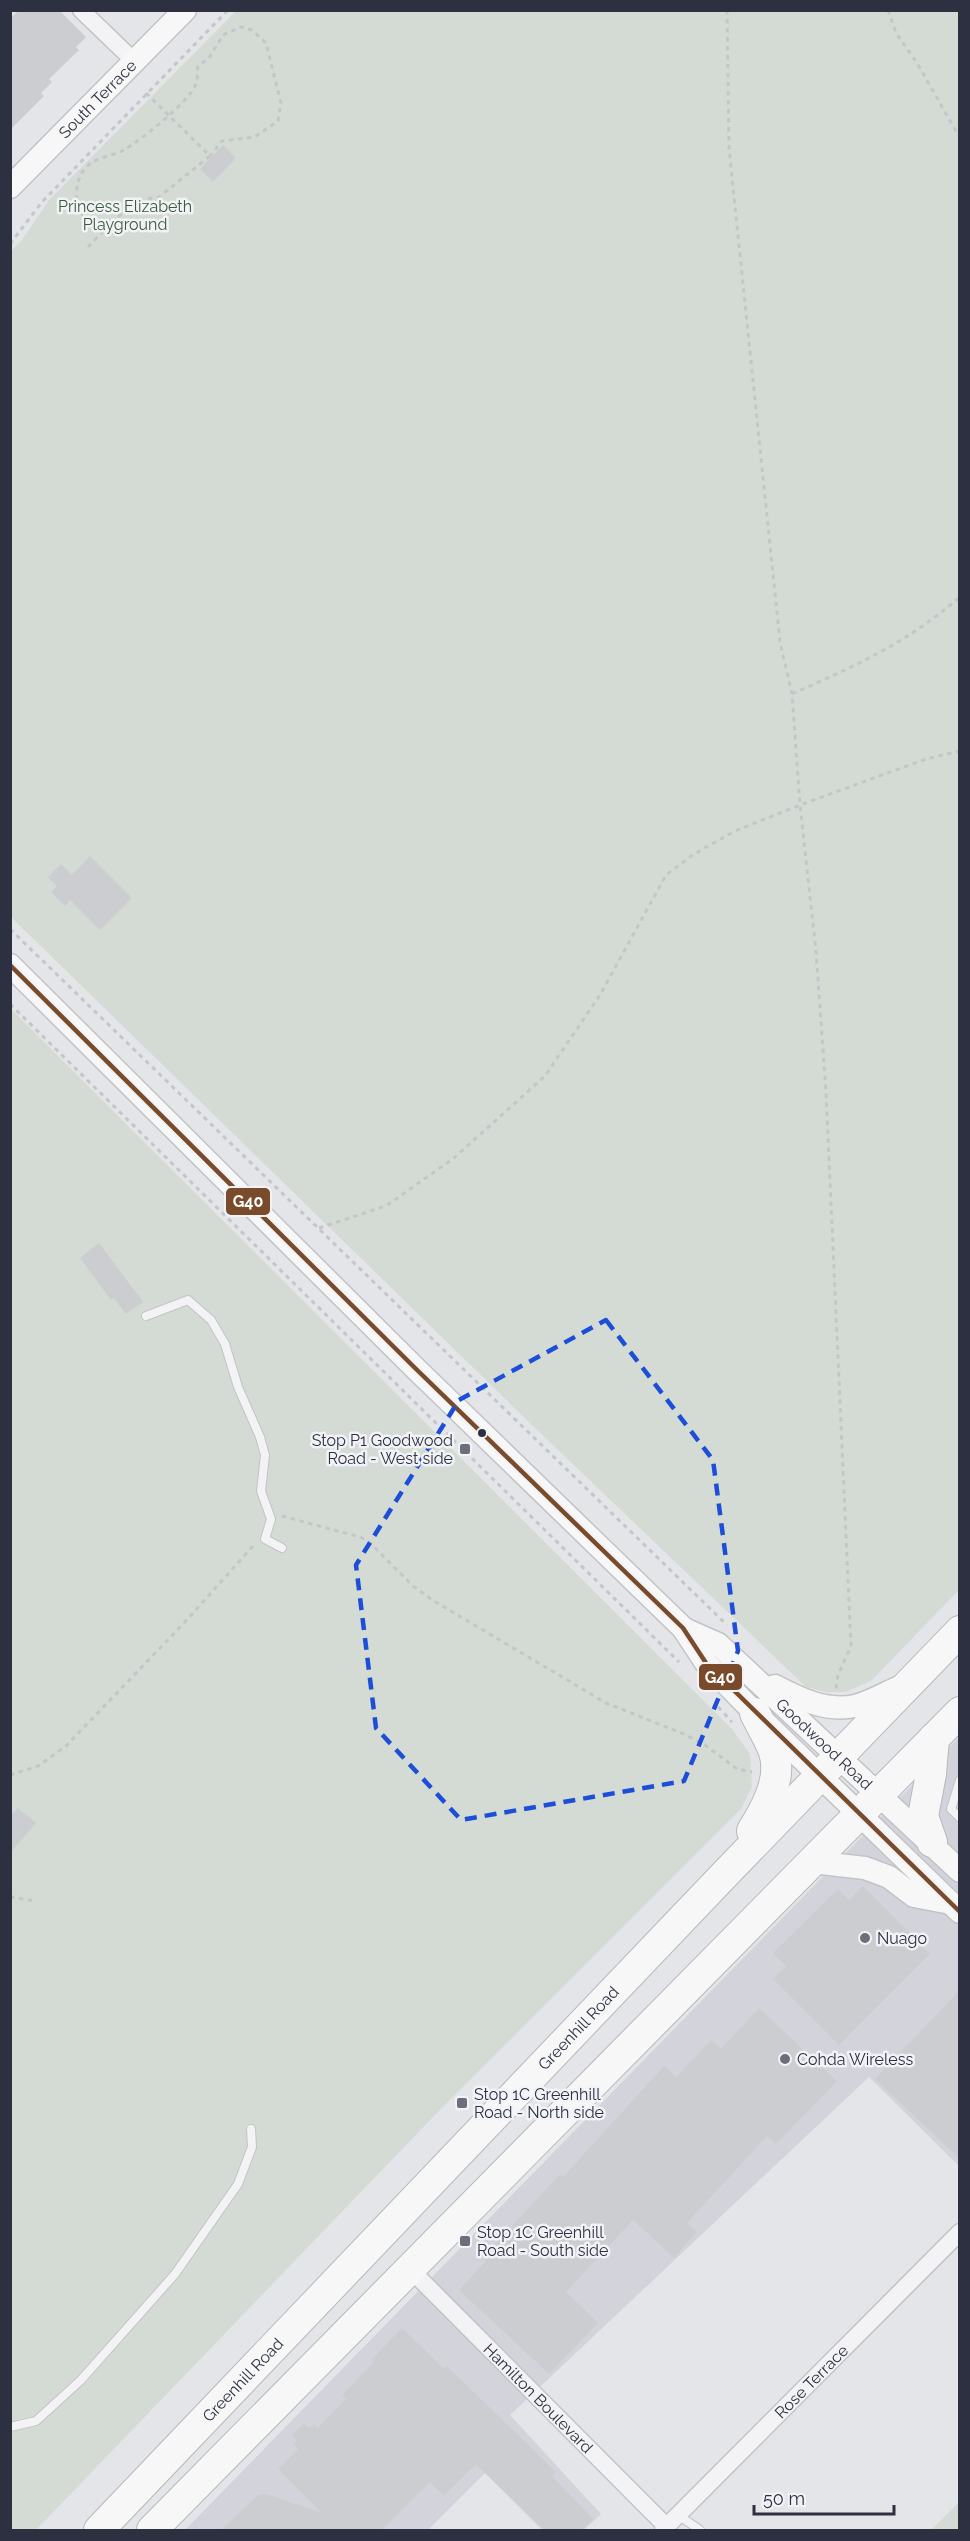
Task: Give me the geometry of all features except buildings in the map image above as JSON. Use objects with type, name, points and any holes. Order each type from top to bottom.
[{"type":"highway","name":"Greenhill Road","points":[[99,2530],[960,1631]]},
{"type":"highway","points":[[152,2530],[960,1712]]},
{"type":"highway","points":[[727,1872],[770,1797],[776,1773],[775,1756],[745,1720]]},
{"type":"highway","points":[[932,1842],[922,1816],[931,1774],[934,1738]]},
{"type":"highway","points":[[487,2124],[526,2102],[562,2066],[575,2061],[597,2080]]},
{"type":"highway","points":[[217,2408],[229,2419],[242,2413],[279,2376],[317,2363]]},
{"type":"main road","name":"South Terrace","points":[[10,187],[185,10]]},
{"type":"main road","name":"Goodwood Road","points":[[10,965],[407,1360],[683,1628],[745,1720],[879,1793],[960,1870]]},
{"type":"main road","name":"Goodwood Road","points":[[683,1628],[718,1644],[752,1675],[829,1766],[859,1814],[955,1908]]},
{"type":"main road","points":[[752,1675],[802,1700],[832,1708],[855,1706],[907,1684]]},
{"type":"main road","points":[[812,1862],[866,1868],[889,1877],[914,1896],[955,1908]]},
{"type":"street","points":[[81,10],[135,62]]},
{"type":"street","name":"Rose Terrace","points":[[669,2524],[960,2232]]},
{"type":"street","name":"Hamilton Boulevard","points":[[410,2269],[669,2524]]},
{"type":"lane","points":[[146,1316],[188,1300],[211,1320],[225,1344],[238,1387],[260,1437],[265,1455],[261,1491],[271,1519],[265,1539],[282,1548]]},
{"type":"lane","points":[[960,1780],[951,1809],[960,1818]]},
{"type":"lane","points":[[10,2427],[36,2421],[81,2380],[175,2274],[238,2184],[252,2147],[251,2129]]},
{"type":"lane","name":"Hamilton Boulevard","points":[[669,2524],[700,2530]]},
{"type":"path","points":[[10,243],[42,202],[228,10]]},
{"type":"path","points":[[727,10],[729,148],[780,642],[792,694],[800,806],[816,951],[826,1092],[851,1646],[838,1675],[836,1694]]},
{"type":"path","points":[[888,10],[896,33],[917,63],[960,138]]},
{"type":"path","points":[[88,247],[138,200],[159,197],[210,156],[222,141],[255,137],[278,121],[281,103],[266,43],[252,30],[242,27],[223,35],[209,58],[198,66],[196,84],[186,99],[150,132],[123,151],[96,160],[83,171],[75,193],[78,212],[96,225],[112,222]]},
{"type":"path","points":[[146,93],[210,156]]},
{"type":"path","points":[[792,694],[863,663],[898,644],[934,619],[960,597]]},
{"type":"path","points":[[319,1228],[386,1206],[454,1158],[545,1077],[600,996],[666,875],[693,854],[735,831],[926,759],[960,751]]},
{"type":"path","points":[[10,928],[727,1625]]},
{"type":"path","points":[[10,1004],[683,1667]]},
{"type":"path","points":[[10,1775],[38,1766],[66,1746],[252,1550],[259,1528],[271,1519],[280,1516],[360,1537],[369,1542],[421,1593],[606,1703],[694,1739],[738,1769],[760,1772]]},
{"type":"path","points":[[714,1703],[745,1720]]},
{"type":"path","points":[[10,1897],[36,1901]]},
{"type":"highlighted area","points":[[606,1320],[713,1460],[738,1651],[684,1781],[461,1820],[376,1728],[356,1565],[459,1400]]},
{"type":"shaded area","points":[[959,1737],[959,2166],[869,2077],[510,2415],[601,2514],[584,2530],[542,2530],[485,2473],[428,2530],[185,2530]]},
{"type":"green space","name":"Princess Elizabeth Playground","points":[[236,11],[959,11],[959,1590],[871,1681],[845,1692],[825,1692],[806,1687],[534,1427],[11,917],[10,252],[22,240],[49,200]]},
{"type":"green space","points":[[11,1009],[732,1729],[750,1754],[752,1787],[741,1809],[434,2116],[36,2530],[11,2530]]},
{"type":"green space","points":[[959,2502],[959,2530],[931,2530]]},
{"type":"transit line","name":"G40","points":[[10,965],[415,1368],[683,1628],[706,1663],[960,1912]]},
{"type":"place","name":"Stop P1 Goodwood Road - West side","points":[[465,1449]]},
{"type":"place","name":"Nuago","points":[[865,1938]]},
{"type":"place","name":"Cohda Wireless","points":[[785,2059]]},
{"type":"place","name":"Stop 1C Greenhill Road - North side","points":[[462,2103]]},
{"type":"place","name":"Stop 1C Greenhill Road - South side","points":[[465,2241]]}]
